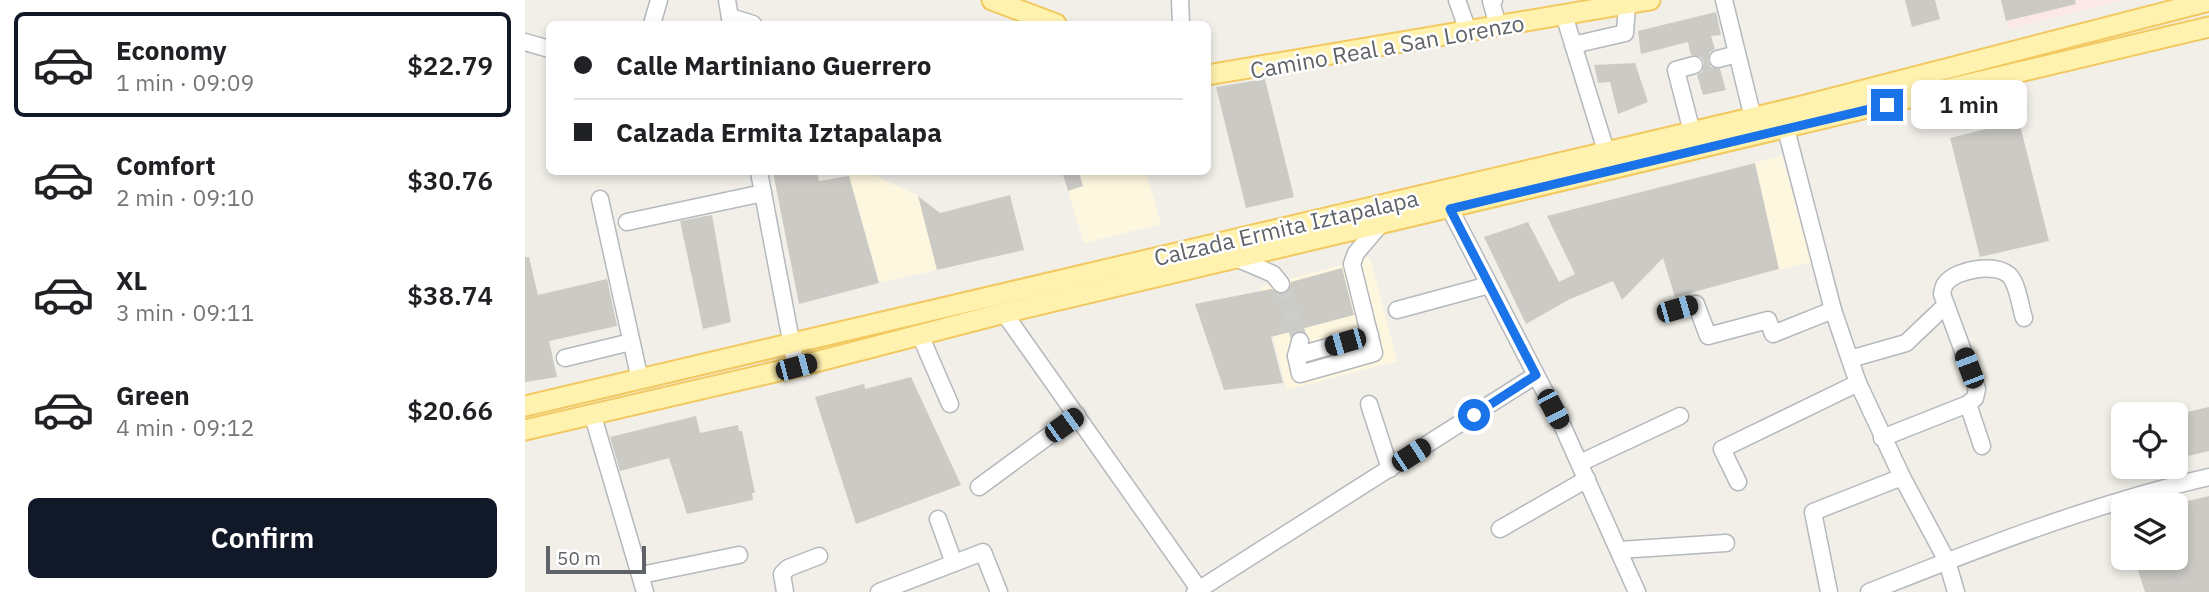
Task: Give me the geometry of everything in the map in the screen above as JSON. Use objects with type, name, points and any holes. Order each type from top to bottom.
[{"type":"main road","points":[[992,0],[1048,21]]},
{"type":"main road","name":"Camino Real a San Lorenzo","points":[[1211,74],[1650,0]]},
{"type":"main road","name":"Calzada Ermita Iztapalapa","points":[[525,406],[1753,118],[2209,1]]},
{"type":"main road","name":"Calzada Ermita Iztapalapa","points":[[525,430],[796,367],[1004,313],[2209,27]]},
{"type":"street","points":[[653,21],[659,0]]},
{"type":"street","points":[[727,0],[731,21]]},
{"type":"street","points":[[1180,0],[1181,21]]},
{"type":"street","points":[[1457,0],[1468,31]]},
{"type":"street","points":[[1495,0],[1491,1],[1498,26]]},
{"type":"street","points":[[1724,0],[1753,118]]},
{"type":"street","points":[[1573,45],[1625,33],[1627,5]]},
{"type":"street","points":[[1564,15],[1606,151]]},
{"type":"street","points":[[525,42],[546,49]]},
{"type":"street","points":[[1718,58],[1737,54]]},
{"type":"street","points":[[1692,132],[1676,70],[1694,65]]},
{"type":"street","points":[[1786,128],[1833,310],[1858,383],[1882,438],[1947,561],[1956,592]]},
{"type":"street","points":[[760,175],[796,367]]},
{"type":"street","points":[[627,222],[763,193]]},
{"type":"street","points":[[600,199],[640,380]]},
{"type":"street","points":[[1450,209],[1580,463],[1637,592]]},
{"type":"street","points":[[1298,349],[1300,374],[1374,353],[1352,264],[1356,253],[1379,226]]},
{"type":"street","points":[[1238,259],[1273,274],[1280,284]]},
{"type":"street","points":[[1882,438],[1968,404],[1975,398],[1977,390],[1942,294],[1946,283],[1959,275],[1989,268],[2000,269],[2011,278],[2024,318]]},
{"type":"street","points":[[1397,310],[1489,285]]},
{"type":"street","points":[[1677,309],[1696,304],[1708,336],[1768,320],[1773,334],[1833,310]]},
{"type":"street","points":[[1850,359],[1906,343],[1946,305]]},
{"type":"street","points":[[1004,313],[1198,591],[1536,375]]},
{"type":"street","points":[[920,335],[950,404]]},
{"type":"street","points":[[565,358],[631,342]]},
{"type":"street","points":[[1738,482],[1722,449],[1858,383]]},
{"type":"street","points":[[1369,404],[1390,469]]},
{"type":"street","points":[[1968,404],[1982,446]]},
{"type":"street","points":[[592,414],[642,587],[739,555]]},
{"type":"street","points":[[979,487],[1077,415]]},
{"type":"street","points":[[1580,463],[1680,416]]},
{"type":"street","points":[[1829,592],[1813,512],[1902,477]]},
{"type":"street","points":[[1869,592],[1947,561],[2136,495],[2209,477]]},
{"type":"street","points":[[1500,529],[1587,479]]},
{"type":"street","points":[[938,519],[954,563]]},
{"type":"street","points":[[1619,550],[1725,543]]},
{"type":"street","points":[[879,592],[983,552],[999,592]]},
{"type":"street","points":[[785,592],[782,574],[788,568],[819,556]]},
{"type":"shaded area","points":[[2001,0],[2126,0],[2008,28]]},
{"type":"shaded area","points":[[1782,156],[1811,262],[1740,279],[1714,173]]},
{"type":"shaded area","points":[[849,175],[874,175],[918,196],[941,213],[1010,195],[1024,250],[879,283]]},
{"type":"shaded area","points":[[1063,175],[1147,175],[1161,224],[1084,243]]},
{"type":"shaded area","points":[[1370,257],[1397,361],[1287,390],[1260,287]]},
{"type":"building","points":[[1905,0],[1935,0],[1940,19],[1912,27]]},
{"type":"building","points":[[2001,0],[2075,0],[2076,4],[2006,21]]},
{"type":"building","points":[[1716,12],[1721,35],[1711,36],[1715,49],[1710,52],[1708,61],[1711,67],[1720,69],[1726,90],[1703,95],[1697,75],[1702,72],[1704,63],[1701,57],[1691,55],[1688,42],[1641,54],[1638,31]]},
{"type":"building","points":[[1635,63],[1648,102],[1618,114],[1610,82],[1598,83],[1594,65]]},
{"type":"building","points":[[1265,79],[1294,197],[1246,208],[1216,87]]},
{"type":"building","points":[[2019,121],[2049,241],[1980,257],[1950,138]]},
{"type":"building","points":[[1755,163],[1779,269],[1675,297],[1663,258],[1622,300],[1613,281],[1568,300],[1526,324],[1484,237],[1528,222],[1559,282],[1575,274],[1547,216]]},
{"type":"building","points":[[774,175],[818,175],[819,181],[849,176],[879,283],[799,304]]},
{"type":"building","points":[[1063,175],[1080,175],[1083,186],[1068,191]]},
{"type":"building","points":[[1010,195],[1024,250],[937,270],[918,196],[940,213]]},
{"type":"building","points":[[712,215],[731,322],[703,329],[680,221]]},
{"type":"building","points":[[525,257],[529,257],[538,295],[607,279],[617,326],[549,341],[557,377],[525,382]]},
{"type":"building","points":[[1342,268],[1354,315],[1271,337],[1283,383],[1224,390],[1195,304],[1271,289],[1283,294],[1290,288],[1291,282]]},
{"type":"building","points":[[911,377],[961,485],[856,524],[815,397],[864,384],[865,389]]},
{"type":"building","points":[[2209,407],[2209,451],[2188,456],[2188,412]]},
{"type":"building","points":[[696,416],[700,433],[738,425],[739,431],[742,431],[755,493],[752,493],[753,500],[687,514],[669,458],[620,471],[610,437]]},
{"type":"building","points":[[2209,496],[2209,592],[2145,592],[2138,570],[2188,570],[2188,501]]},
{"type":"tunnel","points":[[1281,284],[1300,341]]},
{"type":"route","points":[[1474,415],[1536,375],[1450,209],[1887,105]]}]
